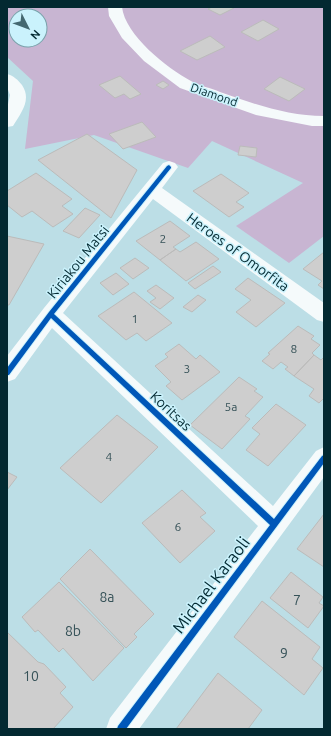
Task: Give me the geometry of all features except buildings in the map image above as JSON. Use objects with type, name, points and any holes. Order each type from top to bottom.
[{"type":"street","name":"Diamond","points":[[115,7],[116,16],[127,35],[149,58],[186,85],[262,112],[312,122],[324,121]]},
{"type":"street","points":[[7,79],[16,88],[19,97],[7,122]]},
{"type":"street","name":"Kiriakou Matsi","points":[[7,373],[51,314],[153,190],[169,167]]},
{"type":"street","name":"Heroes of Omorfita","points":[[153,190],[324,314]]},
{"type":"street","name":"Koritsas","points":[[51,314],[274,524]]},
{"type":"street","name":"Michael Karaoli","points":[[121,729],[324,458]]},
{"type":"shaded area","points":[[7,7],[324,7],[324,236],[289,263],[236,226],[303,183],[212,141],[188,168],[94,135],[25,149],[33,81],[7,57]]},
{"type":"cycle path","points":[[7,373],[51,314],[169,167]]},
{"type":"cycle path","points":[[51,314],[274,524]]},
{"type":"cycle path","points":[[121,729],[324,458]]}]
